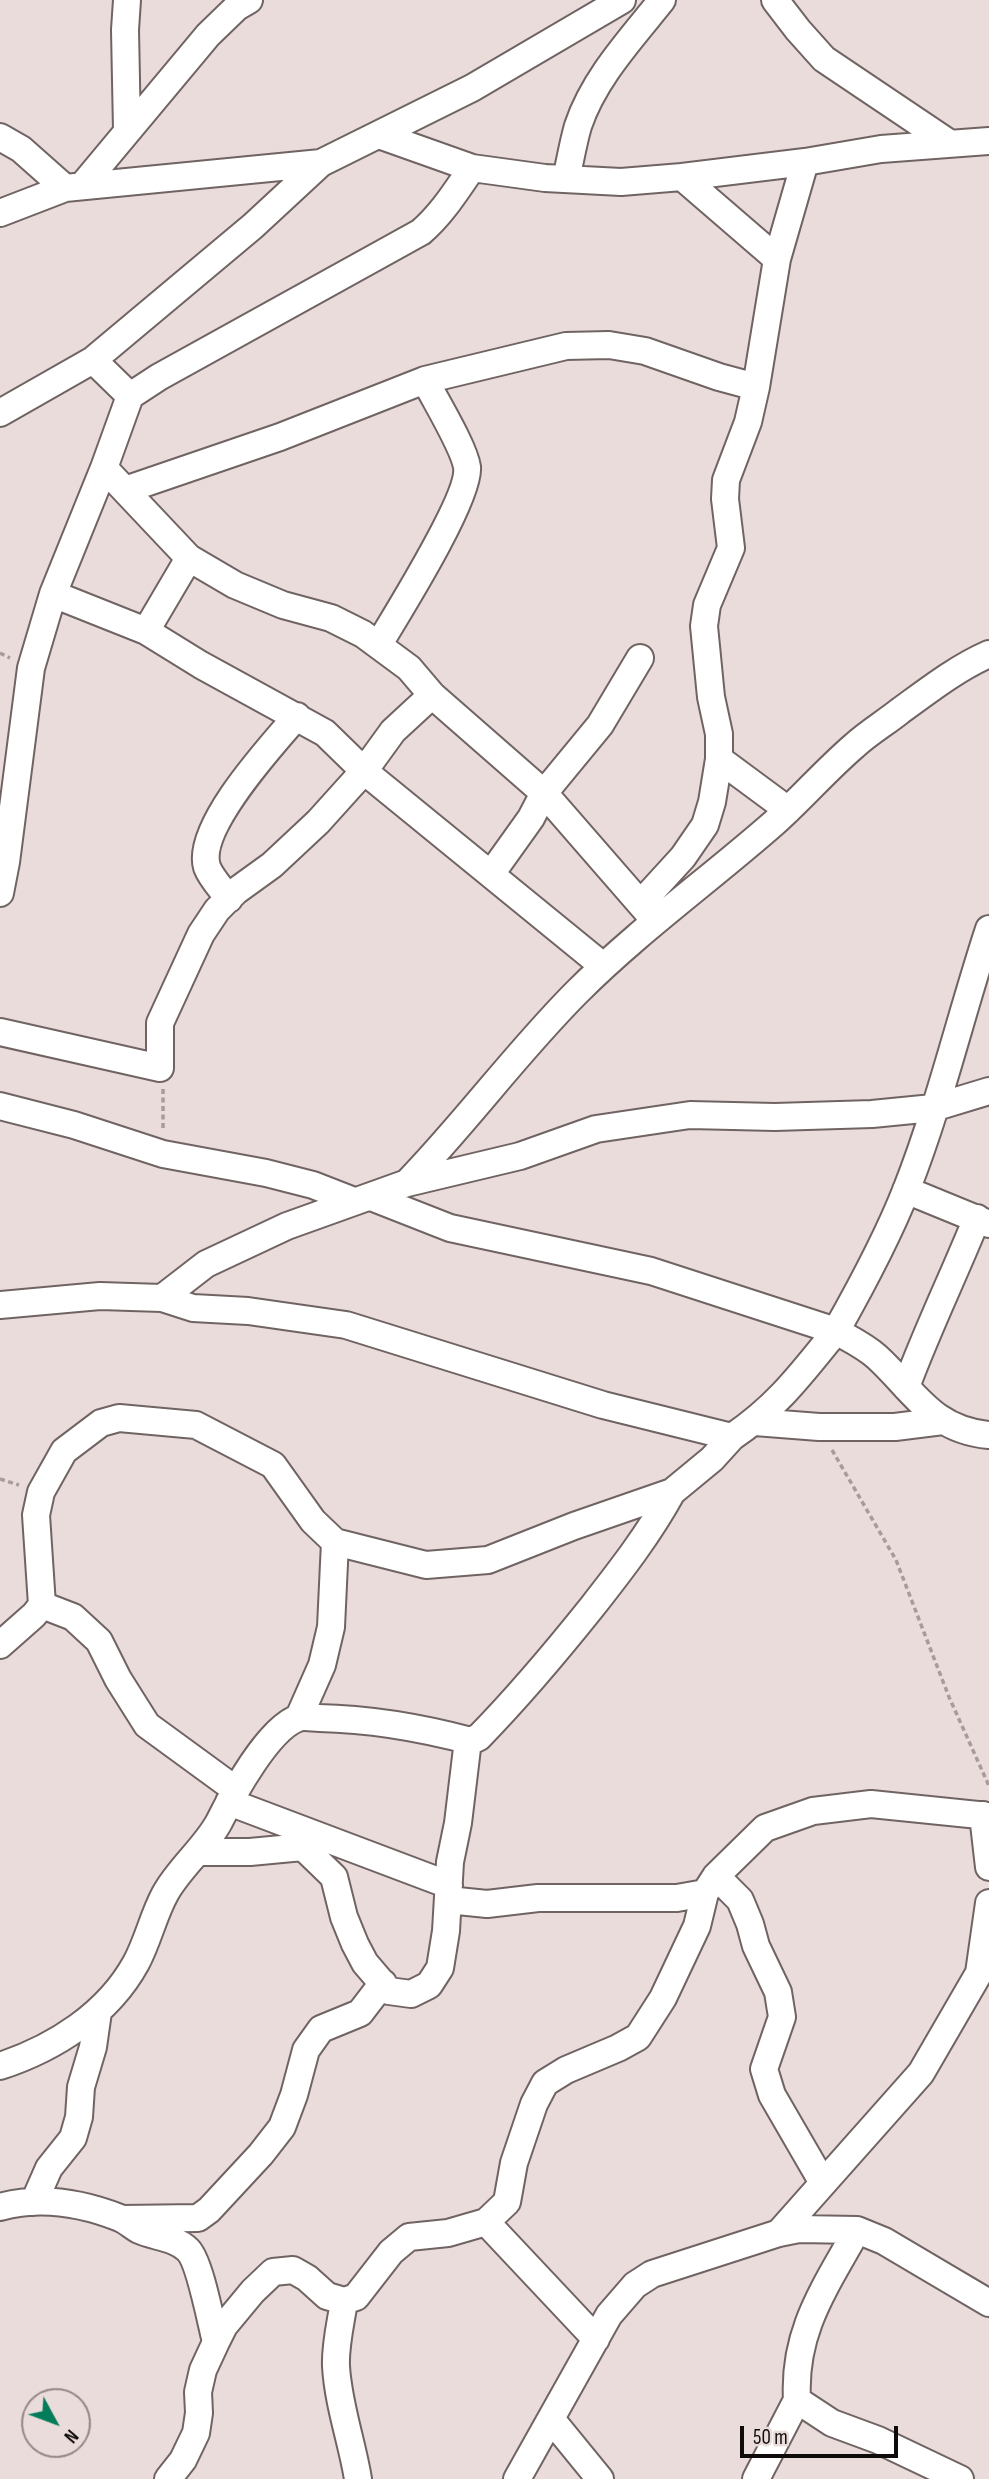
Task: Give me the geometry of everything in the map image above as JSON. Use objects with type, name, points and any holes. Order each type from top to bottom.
[{"type":"street","points":[[127,0],[127,130]]},
{"type":"street","points":[[74,187],[208,35],[249,0]]},
{"type":"street","points":[[0,413],[93,360],[253,226],[321,163],[472,88],[622,0]]},
{"type":"street","points":[[566,179],[578,126],[592,94],[616,58],[662,0]]},
{"type":"street","points":[[775,0],[824,59],[950,143]]},
{"type":"street","points":[[379,135],[472,168],[545,178],[621,182],[805,162],[881,149],[989,141]]},
{"type":"street","points":[[0,137],[74,187]]},
{"type":"street","points":[[407,1183],[441,1149],[528,1043],[634,938],[705,824],[712,802],[719,759],[719,734],[711,697],[704,626],[707,605],[731,548],[725,499],[726,480],[748,422],[777,259],[805,162]]},
{"type":"street","points":[[0,213],[74,187],[321,163]]},
{"type":"street","points":[[0,893],[7,800],[32,668],[53,594],[130,396],[159,377],[379,254],[411,239],[433,222],[472,168]]},
{"type":"street","points":[[682,177],[777,259]]},
{"type":"street","points":[[125,490],[280,437],[425,380],[566,346],[609,345],[645,351],[756,387]]},
{"type":"street","points":[[93,360],[130,396]]},
{"type":"street","points":[[379,644],[438,543],[462,491],[467,472],[462,454],[425,380]]},
{"type":"street","points":[[104,468],[189,558],[235,585],[283,605],[331,618],[379,644],[409,668],[432,695],[544,793],[649,913]]},
{"type":"street","points":[[146,631],[189,558]]},
{"type":"street","points":[[53,594],[146,631],[201,665],[325,733],[364,771],[603,966]]},
{"type":"street","points":[[649,913],[788,810],[854,745],[935,685],[989,654]]},
{"type":"street","points":[[491,874],[531,818],[544,793],[600,725],[640,658]]},
{"type":"street","points":[[0,1032],[160,1068],[160,1023],[201,934],[217,910],[318,822],[364,771],[393,731],[432,695]]},
{"type":"street","points":[[229,899],[208,869],[208,847],[213,829],[232,796],[297,716]]},
{"type":"street","points":[[719,759],[788,810]]},
{"type":"street","points":[[0,1645],[42,1605],[36,1515],[41,1492],[64,1451],[101,1423],[119,1418],[196,1425],[273,1465],[313,1521],[335,1542],[426,1565],[488,1560],[672,1492],[712,1459],[732,1437],[755,1422],[779,1400],[836,1331],[864,1280],[906,1190],[989,929]]},
{"type":"street","points":[[162,1298],[206,1264],[287,1226],[407,1183],[520,1156],[596,1129],[690,1115],[789,1117],[872,1114],[933,1108],[989,1091]]},
{"type":"street","points":[[0,1106],[74,1125],[163,1154],[313,1185],[450,1227],[651,1270],[836,1331],[876,1356],[924,1406],[943,1421],[968,1433],[989,1435]]},
{"type":"street","points":[[906,1190],[983,1221],[922,1343],[906,1387]]},
{"type":"street","points":[[6,1308],[65,1297],[162,1298],[192,1308],[248,1311],[346,1325],[603,1405],[732,1437]]},
{"type":"street","points":[[755,1422],[819,1427],[895,1427],[943,1421]]},
{"type":"street","points":[[299,1717],[358,1720],[468,1740],[479,1737],[528,1685],[579,1623],[652,1528],[672,1492]]},
{"type":"street","points":[[0,2066],[21,2059],[79,2027],[115,1995],[136,1962],[165,1893],[217,1826],[232,1796],[256,1759],[281,1730],[299,1717],[322,1665],[331,1627],[335,1542]]},
{"type":"street","points":[[42,1605],[73,1617],[99,1641],[147,1725],[232,1796],[449,1892],[487,1904],[538,1898],[677,1898],[711,1885],[740,1900],[756,1946],[778,1992],[782,2017],[764,2062],[767,2084],[823,2183]]},
{"type":"street","points":[[197,1852],[250,1852],[303,1847],[334,1877],[344,1917],[365,1963],[389,1991],[411,1994],[429,1985],[440,1968],[468,1740]]},
{"type":"street","points":[[168,2479],[183,2460],[196,2433],[198,2392],[203,2370],[224,2326],[247,2298],[273,2272],[293,2270],[307,2278],[327,2296],[344,2301],[356,2297],[391,2252],[409,2237],[448,2234],[486,2222],[507,2202],[514,2163],[534,2104],[545,2083],[566,2070],[638,2037],[663,1998],[697,1926],[711,1885],[765,1828],[813,1811],[871,1804],[986,1816],[989,1867]]},
{"type":"street","points":[[779,2233],[927,2062],[979,1973],[989,1903]]},
{"type":"street","points":[[0,2207],[20,2202],[57,2201],[122,2219],[198,2218],[209,2210],[233,2181],[261,2154],[282,2127],[306,2050],[321,2029],[360,2013],[383,1983]]},
{"type":"street","points":[[34,2202],[49,2168],[73,2138],[79,2117],[80,2087],[93,2047],[98,2012]]},
{"type":"street","points":[[122,2219],[139,2230],[175,2242],[189,2250],[196,2266],[216,2342]]},
{"type":"street","points":[[486,2222],[596,2339]]},
{"type":"street","points":[[517,2479],[609,2315],[635,2285],[652,2274],[779,2233],[799,2229],[857,2230],[884,2241],[989,2303]]},
{"type":"street","points":[[756,2479],[797,2400],[796,2382],[802,2340],[812,2312],[857,2230]]},
{"type":"street","points":[[344,2301],[336,2365],[358,2479]]},
{"type":"street","points":[[797,2400],[832,2423],[878,2440],[960,2479]]},
{"type":"street","points":[[551,2420],[600,2479]]},
{"type":"path","points":[[160,1068],[163,1089],[163,1154]]},
{"type":"path","points":[[819,1427],[896,1560],[948,1697],[989,1787]]}]
